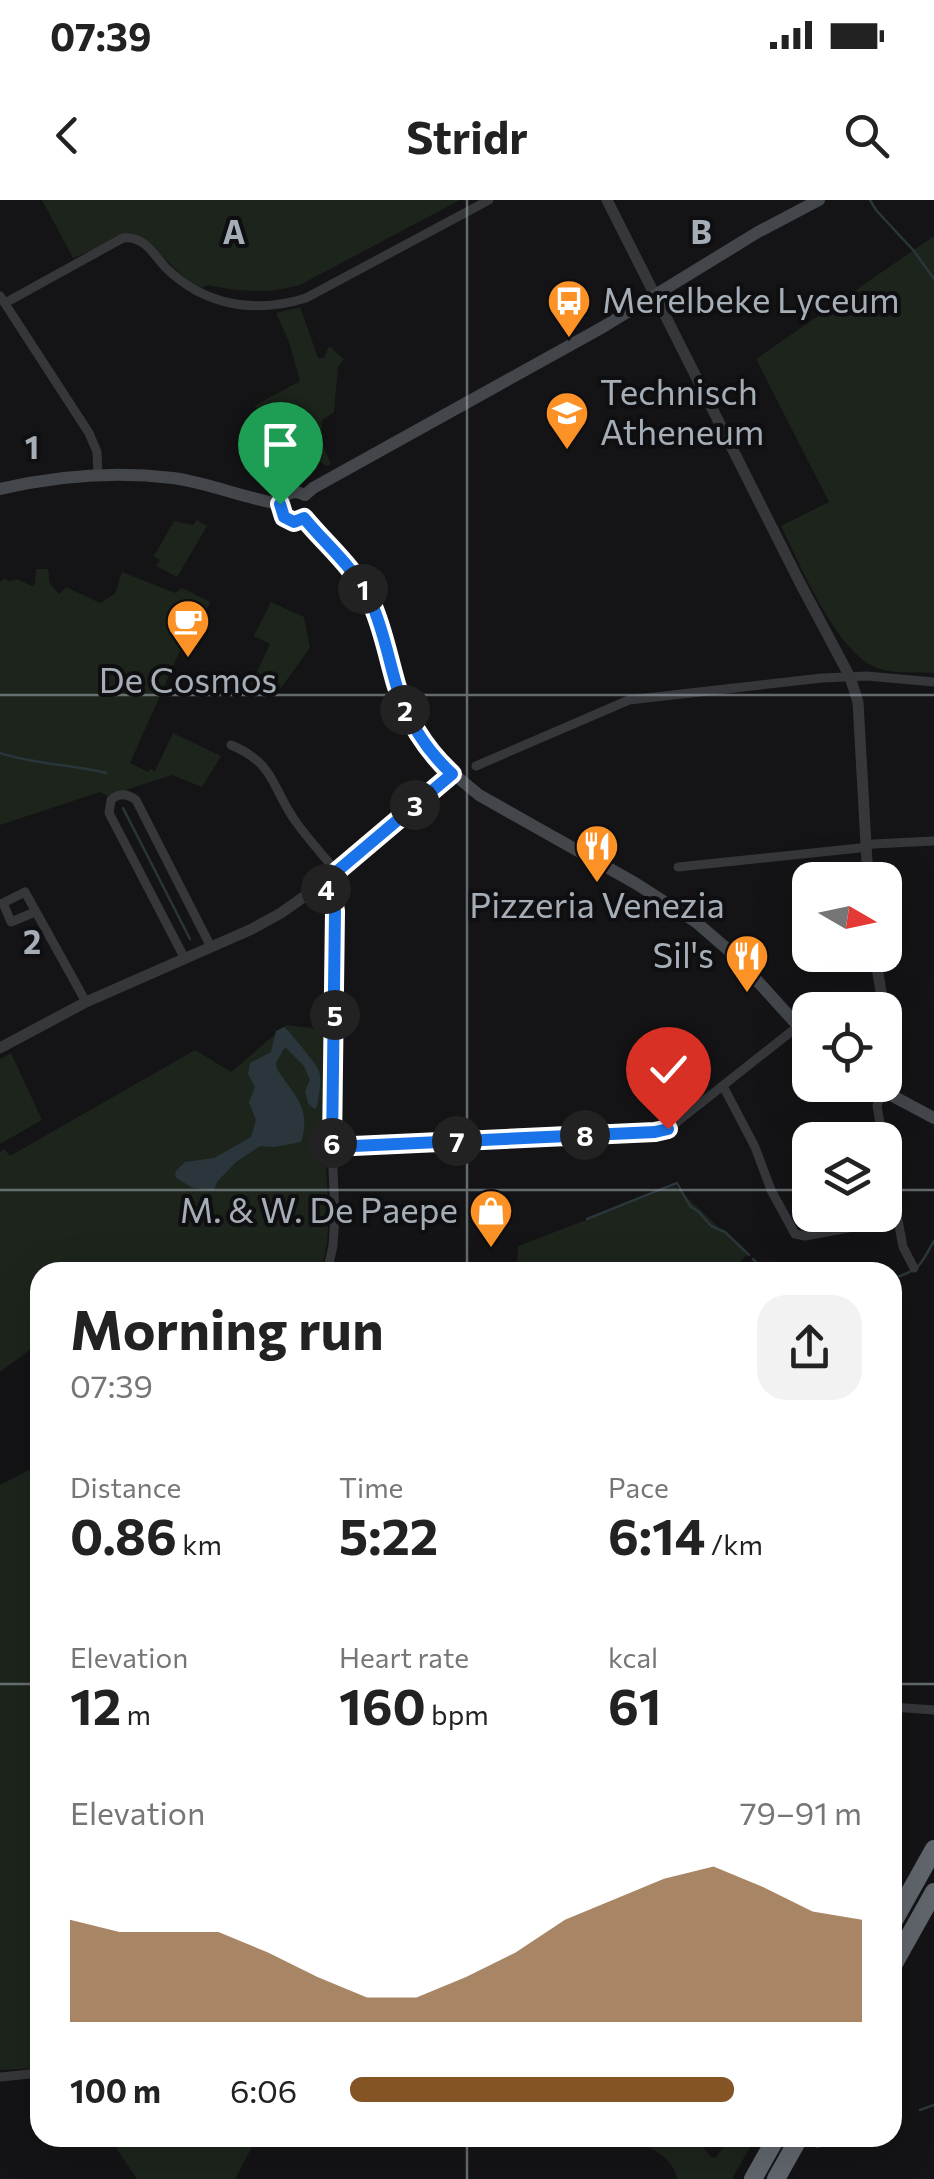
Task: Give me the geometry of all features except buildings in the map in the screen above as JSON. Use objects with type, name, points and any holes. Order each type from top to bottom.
[{"type":"highway","points":[[902,1906],[934,1849]]},
{"type":"highway","points":[[902,1949],[934,1892]]},
{"type":"highway","points":[[753,2179],[771,2147]]},
{"type":"highway","points":[[776,2179],[794,2147]]},
{"type":"main road","points":[[304,495],[819,200]]},
{"type":"main road","points":[[0,489],[56,478],[174,478],[280,504]]},
{"type":"main road","points":[[285,495],[304,495],[310,505],[304,518],[294,522],[281,513],[285,495]]},
{"type":"main road","points":[[304,518],[360,582],[376,615],[405,709],[437,760],[479,795],[696,922],[742,964],[792,1021]]},
{"type":"main road","points":[[902,1097],[934,1118]]},
{"type":"street","points":[[98,476],[97,452],[90,432],[3,299],[132,237],[142,240],[181,280],[211,298],[254,306],[283,305],[306,298],[489,200]]},
{"type":"street","points":[[608,200],[850,677],[858,702],[866,862]]},
{"type":"street","points":[[476,766],[629,700],[850,677],[934,682]]},
{"type":"street","points":[[230,746],[246,752],[264,767],[296,822],[336,871]]},
{"type":"street","points":[[0,1048],[86,1002],[281,913],[322,884],[452,774]]},
{"type":"street","points":[[185,958],[109,814],[109,804],[117,796],[124,794],[136,800],[212,947]]},
{"type":"street","points":[[678,867],[934,841]]},
{"type":"street","points":[[322,884],[335,911],[335,1215],[329,1262]]},
{"type":"street","points":[[35,912],[86,1002]]},
{"type":"street","points":[[332,1147],[668,1129],[792,1031]]},
{"type":"street","points":[[723,1086],[756,1147],[771,1190],[792,1228]]},
{"type":"street","points":[[794,1232],[805,1236],[827,1232]]},
{"type":"street","points":[[900,1232],[914,1268]]},
{"type":"street","points":[[902,1708],[934,1710]]},
{"type":"street","points":[[0,2077],[30,2074]]},
{"type":"shaded area","points":[[42,200],[460,200],[300,285],[254,291],[207,285],[202,288],[189,282],[143,238],[132,234],[73,258]]},
{"type":"shaded area","points":[[934,236],[934,673],[900,672],[880,669],[849,647],[822,607],[781,526],[829,502],[756,359]]},
{"type":"shaded area","points":[[300,307],[318,358],[324,358],[329,346],[344,359],[338,367],[334,412],[322,420],[321,441],[331,464],[326,466],[285,425],[254,406],[300,381],[276,313]]},
{"type":"shaded area","points":[[197,520],[207,526],[177,577],[156,566],[160,560],[154,556],[174,521],[193,525]]},
{"type":"shaded area","points":[[36,569],[48,569],[50,584],[59,594],[66,587],[100,603],[115,594],[122,572],[175,593],[182,588],[210,602],[189,647],[182,646],[130,763],[148,772],[155,771],[173,733],[221,756],[202,787],[172,775],[108,796],[100,792],[0,825],[0,582],[5,578],[17,579],[32,586]]},
{"type":"shaded area","points":[[271,602],[304,617],[310,648],[275,696],[251,684],[270,644],[254,636]]},
{"type":"shaded area","points":[[286,1025],[328,1030],[330,1050],[323,1125],[329,1213],[323,1262],[30,1262],[30,1350],[0,1372],[0,1152],[4,1149],[10,1156],[195,1050],[231,1072]]},
{"type":"shaded area","points":[[284,1027],[314,1062],[320,1079],[314,1109],[305,1091],[310,1080],[304,1066],[285,1047],[277,1069],[303,1111],[301,1142],[260,1146],[236,1162],[214,1190],[193,1188],[176,1178],[175,1172],[185,1162],[214,1158],[251,1137],[256,1120],[249,1102],[255,1087],[248,1074],[250,1063],[271,1052],[276,1031]]},
{"type":"shaded area","points":[[11,1053],[42,1120],[0,1144],[0,1059]]},
{"type":"shaded area","points":[[675,1186],[747,1254],[740,1262],[517,1262],[518,1246]]},
{"type":"shaded area","points":[[30,1469],[30,2068],[0,2070],[0,1485]]},
{"type":"shaded area","points":[[252,2147],[235,2179],[137,2179],[116,2148]]},
{"type":"shaded area","points":[[648,2147],[702,2147],[715,2158],[724,2147],[750,2147],[732,2179],[677,2179],[671,2164]]},
{"type":"waterway","points":[[870,200],[934,279]]},
{"type":"waterway","points":[[0,753],[106,773]]},
{"type":"waterway","points":[[123,808],[190,939]]},
{"type":"waterway","points":[[587,1219],[677,1183],[690,1206],[749,1255]]},
{"type":"waterway","points":[[902,1275],[919,1266],[934,1241]]},
{"type":"waterway","points":[[753,1259],[756,1262]]},
{"type":"waterway","points":[[920,2110],[934,2105]]},
{"type":"place","name":"Merelbeke Lyceum","points":[[569,339]]},
{"type":"place","name":"Technisch Atheneum","points":[[567,451]]},
{"type":"place","name":"De Cosmos","points":[[188,659]]},
{"type":"place","name":"Pizzeria Venezia","points":[[597,884]]},
{"type":"place","name":"Sil's","points":[[747,994]]},
{"type":"place","name":"M. & W. De Paepe","points":[[491,1249]]},
{"type":"route","points":[[280,504],[281,513],[289,520],[304,518],[360,582],[376,615],[405,709],[437,760],[452,774],[322,884],[335,911],[332,1147],[668,1129]]}]
